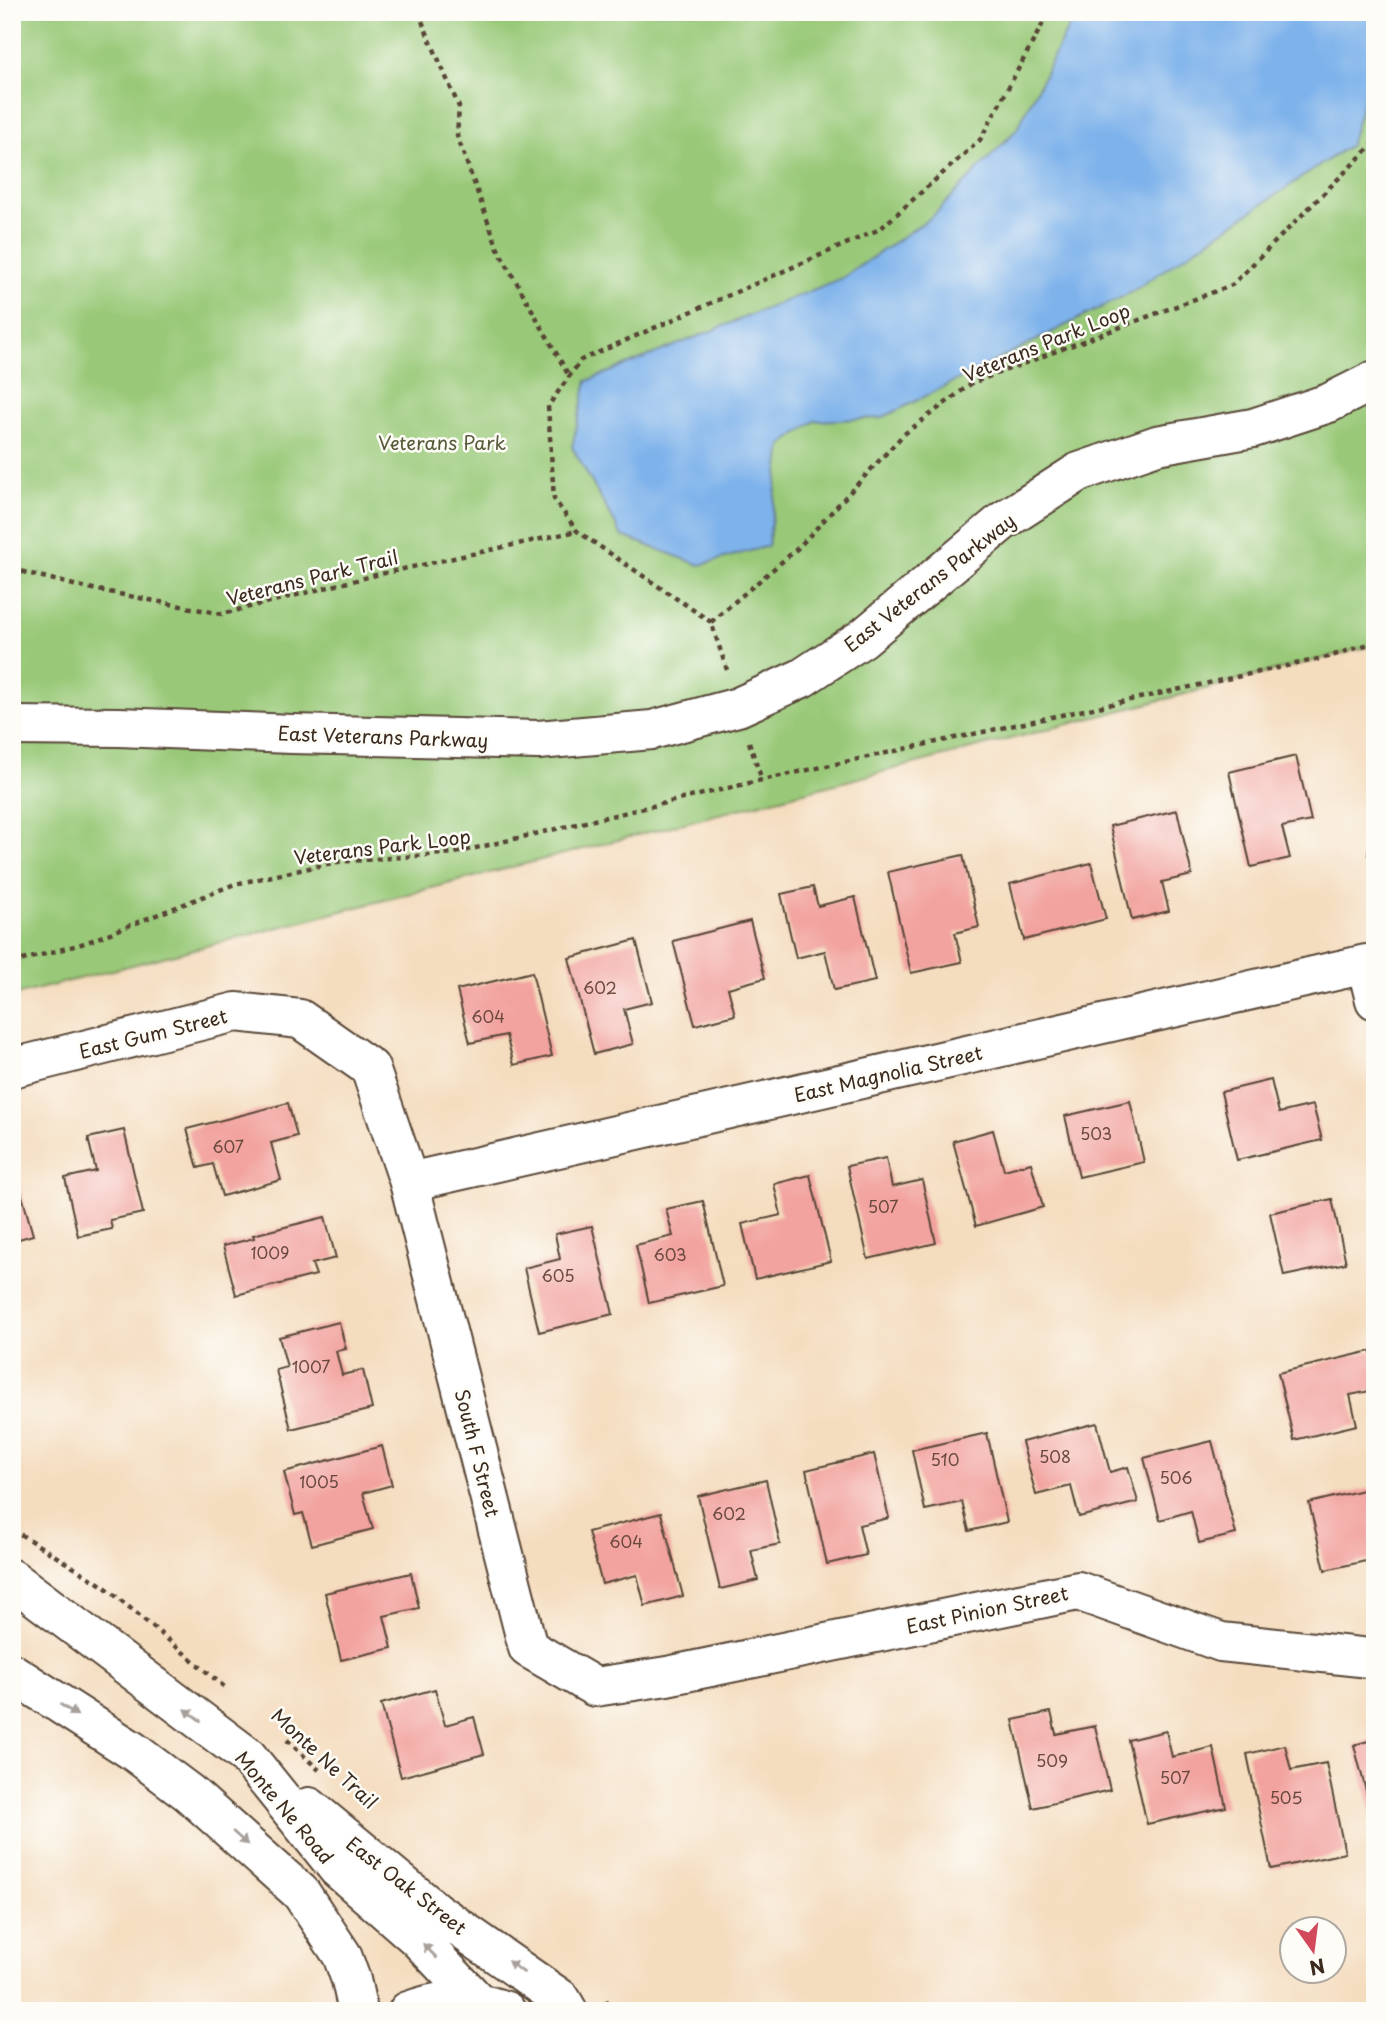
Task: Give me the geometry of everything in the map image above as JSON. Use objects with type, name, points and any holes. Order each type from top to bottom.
[{"type":"street","name":"East Veterans Parkway","points":[[12,726],[106,726],[538,740],[652,730],[738,707],[802,678],[863,638],[1003,521],[1079,472],[1157,445],[1253,428],[1329,403],[1375,380]]},
{"type":"street","name":"East Magnolia Street","points":[[409,1182],[1371,982]]},
{"type":"street","name":"East Gum Street","points":[[12,1068],[236,1012],[300,1019],[370,1068],[409,1182]]},
{"type":"street","name":"South F Street","points":[[409,1182],[528,1648],[595,1687]]},
{"type":"street","name":"Monte Ne Road","points":[[12,1579],[247,1756],[338,1869],[491,2006]]},
{"type":"street","name":"East Pinion Street","points":[[595,1687],[667,1676],[1078,1591],[1221,1642],[1369,1658],[1375,1656]]},
{"type":"street","points":[[17,1680],[133,1751],[189,1793],[302,1893],[342,1955],[358,2011]]},
{"type":"street","name":"East Oak Street","points":[[247,1756],[435,1911],[561,2000],[568,2011]]},
{"type":"street","points":[[408,2011],[441,2000],[491,2006]]},
{"type":"path","points":[[418,12],[458,107],[457,136],[498,249],[569,376]]},
{"type":"path","points":[[727,671],[711,622],[577,531],[554,499],[548,407],[581,360],[880,229],[980,140],[1049,12]]},
{"type":"path","name":"Veterans Park Loop","points":[[711,622],[798,548],[903,435],[972,383],[1232,285],[1375,142]]},
{"type":"path","name":"Veterans Park Trail","points":[[12,569],[78,586],[222,614],[376,575],[577,531]]},
{"type":"path","name":"Veterans Park Loop","points":[[12,963],[85,943],[235,884],[337,862],[454,853],[590,823],[762,780],[1328,657],[1375,642]]},
{"type":"path","points":[[746,732],[762,780]]},
{"type":"path","points":[[12,1529],[105,1587],[237,1697]]},
{"type":"path","name":"Monte Ne Trail","points":[[279,1732],[325,1776]]},
{"type":"path","points":[[600,1990],[613,2011]]},
{"type":"green space","name":"Veterans Park","points":[[12,12],[1375,12],[1375,645],[12,996]]},
{"type":"water","points":[[1076,12],[1375,12],[1375,60],[1350,145],[1130,293],[882,418],[815,421],[782,445],[768,546],[700,565],[622,536],[572,447],[587,381],[842,278],[933,216],[1017,129]]},
{"type":"building","points":[[1296,756],[1311,821],[1282,827],[1290,858],[1251,867],[1229,772]]},
{"type":"building","points":[[1177,810],[1192,875],[1162,882],[1169,911],[1132,920],[1110,826]]},
{"type":"building","points":[[1375,820],[1375,856],[1368,855]]},
{"type":"building","points":[[963,855],[979,927],[955,933],[962,962],[911,973],[888,872]]},
{"type":"building","points":[[1091,863],[1106,919],[1024,940],[1010,884]]},
{"type":"building","points":[[813,887],[818,906],[855,897],[875,981],[834,990],[825,951],[796,958],[781,894]]},
{"type":"building","points":[[750,921],[765,978],[728,988],[735,1015],[695,1025],[673,941]]},
{"type":"building","points":[[636,940],[652,1002],[624,1009],[633,1044],[594,1054],[569,958]]},
{"type":"building","points":[[532,972],[552,1056],[514,1065],[506,1035],[470,1043],[457,990]]},
{"type":"building","points":[[1271,1080],[1279,1113],[1313,1105],[1322,1140],[1237,1160],[1221,1092]]},
{"type":"building","points":[[1130,1101],[1144,1162],[1079,1177],[1065,1116]]},
{"type":"building","points":[[288,1103],[297,1136],[271,1143],[281,1180],[222,1196],[213,1164],[198,1168],[187,1129]]},
{"type":"building","points":[[124,1130],[143,1213],[110,1220],[112,1229],[78,1236],[65,1178],[96,1171],[88,1138]]},
{"type":"building","points":[[993,1130],[1004,1170],[1031,1163],[1043,1207],[976,1226],[953,1141]]},
{"type":"building","points":[[886,1158],[892,1187],[922,1180],[936,1243],[868,1259],[847,1166]]},
{"type":"building","points":[[12,1164],[33,1235],[12,1241]]},
{"type":"building","points":[[810,1175],[831,1261],[755,1279],[742,1224],[781,1215],[774,1184]]},
{"type":"building","points":[[1332,1199],[1346,1263],[1284,1276],[1270,1213]]},
{"type":"building","points":[[703,1201],[723,1286],[649,1303],[636,1245],[673,1236],[666,1209]]},
{"type":"building","points":[[325,1217],[336,1258],[312,1264],[316,1275],[236,1295],[223,1246],[254,1238],[253,1235]]},
{"type":"building","points":[[592,1226],[613,1314],[539,1332],[524,1268],[560,1259],[555,1234]]},
{"type":"building","points":[[339,1322],[346,1349],[336,1351],[342,1375],[363,1370],[372,1409],[291,1429],[276,1370],[287,1367],[279,1337]]},
{"type":"building","points":[[1371,1351],[1375,1367],[1375,1390],[1350,1395],[1357,1425],[1294,1440],[1278,1373]]},
{"type":"building","points":[[1097,1423],[1110,1472],[1128,1467],[1138,1502],[1079,1517],[1071,1486],[1036,1495],[1022,1442]]},
{"type":"building","points":[[987,1433],[1007,1522],[969,1531],[962,1502],[925,1510],[912,1450]]},
{"type":"building","points":[[1212,1441],[1236,1534],[1199,1543],[1191,1511],[1160,1520],[1144,1458]]},
{"type":"building","points":[[382,1446],[392,1485],[363,1493],[373,1529],[312,1545],[303,1513],[295,1515],[284,1472]]},
{"type":"building","points":[[874,1454],[889,1518],[859,1525],[866,1555],[827,1564],[806,1470]]},
{"type":"building","points":[[766,1480],[780,1544],[751,1550],[758,1580],[720,1589],[698,1496]]},
{"type":"building","points":[[1375,1487],[1375,1559],[1325,1570],[1309,1503]]},
{"type":"building","points":[[661,1513],[683,1596],[645,1606],[637,1575],[602,1584],[588,1532]]},
{"type":"building","points":[[411,1573],[419,1608],[384,1616],[392,1648],[341,1660],[325,1593]]},
{"type":"building","points":[[435,1689],[445,1725],[474,1717],[484,1754],[401,1777],[381,1704]]},
{"type":"building","points":[[1051,1712],[1056,1734],[1095,1726],[1110,1790],[1033,1808],[1013,1720]]},
{"type":"building","points":[[1166,1731],[1172,1757],[1213,1747],[1226,1807],[1147,1824],[1128,1740]]},
{"type":"building","points":[[1375,1739],[1375,1821],[1374,1822],[1354,1745]]},
{"type":"building","points":[[1285,1745],[1291,1770],[1326,1763],[1345,1853],[1271,1869],[1247,1754]]}]
